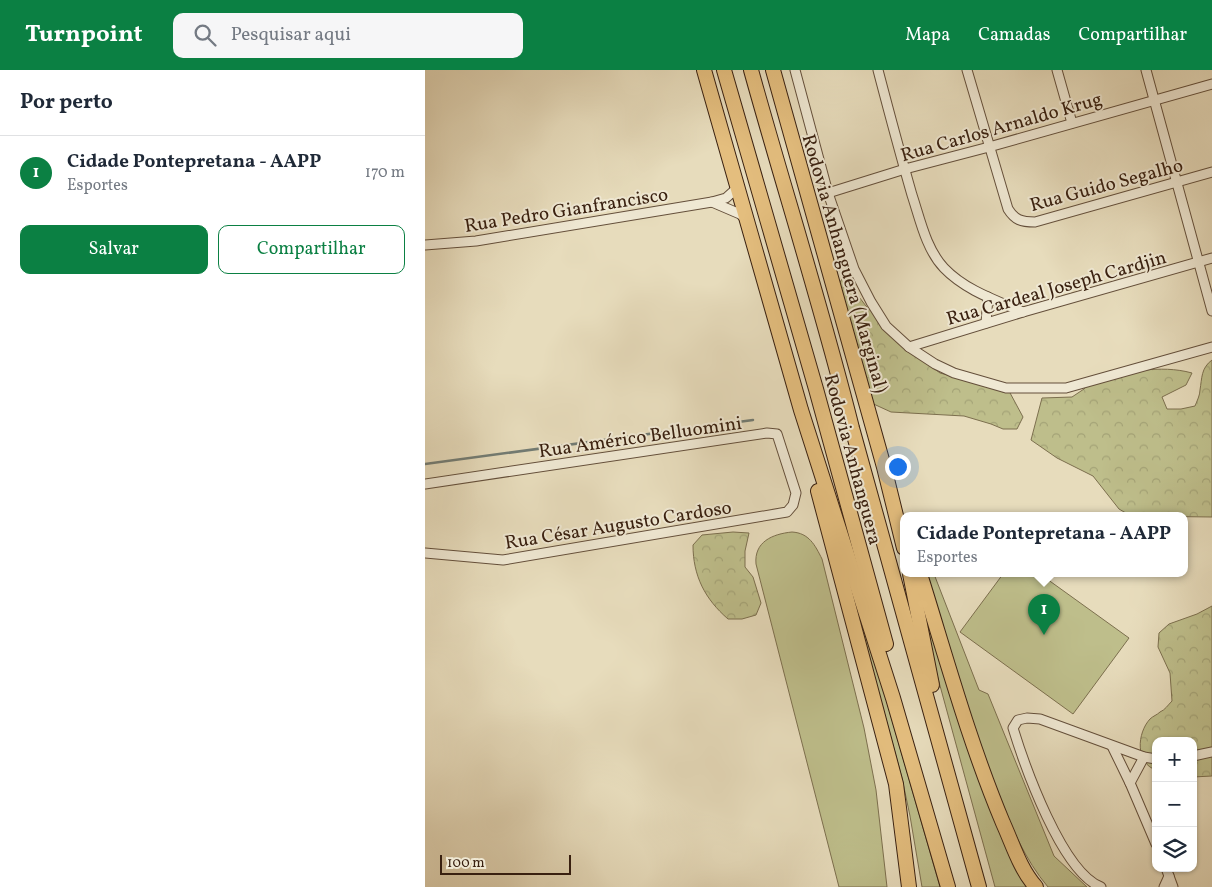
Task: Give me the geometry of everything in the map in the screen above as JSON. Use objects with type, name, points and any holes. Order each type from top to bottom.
[{"type":"highway","points":[[703,70],[801,410],[893,698],[948,887]]},
{"type":"highway","name":"Rodovia Anhanguera","points":[[723,70],[957,887]]},
{"type":"highway","name":"Rodovia Anhanguera","points":[[751,70],[837,369],[979,887]]},
{"type":"highway","name":"Rodovia Anhanguera (Marginal)","points":[[773,70],[884,467]]},
{"type":"highway","points":[[801,410],[824,515],[895,784],[909,887]]},
{"type":"highway","points":[[884,467],[900,512]]},
{"type":"highway","points":[[884,467],[900,532]]},
{"type":"highway","points":[[911,577],[934,698],[946,746],[953,793]]},
{"type":"highway","points":[[921,577],[953,685],[979,762],[1022,867],[1036,887]]},
{"type":"street","points":[[795,70],[828,193],[853,269],[886,326],[909,347],[935,364],[954,373],[1006,388],[1066,388],[1212,346]]},
{"type":"street","points":[[878,70],[920,221],[933,252],[943,267],[962,283],[1023,312]]},
{"type":"street","name":"Rua Guido Segalho","points":[[967,70],[1008,209],[1013,217],[1023,222],[1035,222],[1212,172]]},
{"type":"street","points":[[1057,70],[1072,123]]},
{"type":"street","points":[[1146,70],[1212,311]]},
{"type":"street","name":"Rua Carlos Arnaldo Krug","points":[[828,193],[905,169],[1212,84]]},
{"type":"street","name":"Rua Pedro Gianfrancisco","points":[[425,245],[476,241],[712,202],[726,198],[737,188]]},
{"type":"street","points":[[712,202],[746,219]]},
{"type":"street","name":"Rua Cardeal Joseph Cardjin","points":[[909,347],[1212,258]]},
{"type":"street","points":[[986,323],[988,297]]},
{"type":"street","name":"Rua Américo Belluomini","points":[[425,484],[777,434],[796,493],[793,505],[787,512]]},
{"type":"street","name":"Rua César Augusto Cardoso","points":[[425,553],[503,560],[787,512]]},
{"type":"street","points":[[1101,887],[1082,873],[1054,832],[1021,755],[1013,728],[1018,720],[1027,718],[1040,719],[1111,746],[1152,758]]},
{"type":"street","points":[[1111,746],[1130,782],[1152,834]]},
{"type":"street","points":[[1197,755],[1211,753]]},
{"type":"street","points":[[1130,782],[1144,757]]},
{"type":"street","points":[[1164,887],[1168,872]]},
{"type":"street","points":[[1168,872],[1173,887]]},
{"type":"green space","points":[[846,273],[856,293],[866,306],[940,373],[1009,391],[1023,417],[1017,429],[1003,429],[964,416],[891,412],[867,401],[847,355],[837,319],[836,302],[839,286]]},
{"type":"green space","points":[[1212,360],[1212,517],[1188,517],[1188,512],[1124,512],[1119,509],[1093,476],[1057,458],[1031,440],[1042,398],[1072,397],[1084,389],[1093,378],[1155,369],[1180,370],[1192,373],[1186,385],[1162,397],[1167,409],[1195,406],[1204,370]]},
{"type":"green space","points":[[733,532],[749,533],[745,551],[745,567],[753,577],[761,603],[756,615],[742,619],[728,619],[720,611],[707,595],[695,567],[693,545],[702,535]]},
{"type":"green space","points":[[792,532],[807,537],[822,559],[864,728],[876,790],[887,887],[839,887],[756,564],[756,556],[761,545],[771,537]]},
{"type":"green space","points":[[844,566],[884,692],[940,887],[922,887],[902,778]]},
{"type":"green space","points":[[926,577],[935,577],[979,690],[988,694],[1054,856],[1087,887],[1048,887],[1032,866],[1013,830],[1003,805],[960,684]]},
{"type":"green space","points":[[1001,577],[1044,577],[1129,638],[1073,714],[960,632]]},
{"type":"green space","points":[[916,584],[1030,887],[995,887],[936,671]]},
{"type":"green space","points":[[1212,606],[1212,776],[1197,777],[1197,737],[1152,737],[1152,768],[1144,761],[1140,747],[1143,732],[1150,719],[1172,701],[1170,673],[1158,647],[1159,633],[1169,624],[1197,614]]},
{"type":"waterway","points":[[425,464],[753,420]]},
{"type":"place","name":"Cidade Pontepretana - AAPP","points":[[1044,635]]}]
